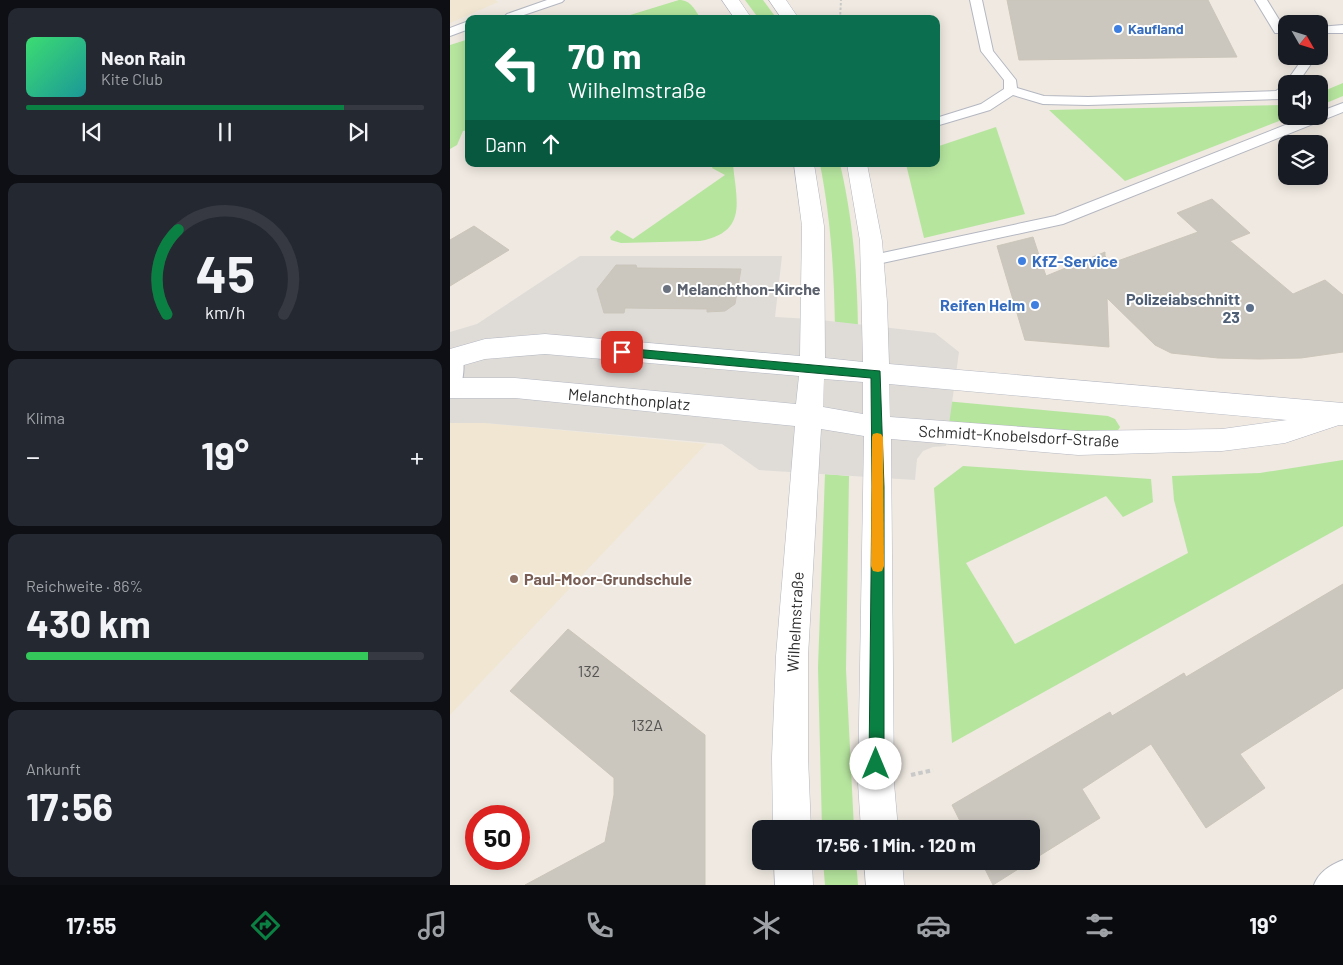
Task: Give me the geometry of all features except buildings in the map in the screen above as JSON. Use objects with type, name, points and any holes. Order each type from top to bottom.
[{"type":"street","points":[[730,0],[741,15]]},
{"type":"street","points":[[777,0],[788,15]]},
{"type":"street","name":"Wilhelmstraße","points":[[792,820],[790,757],[792,656],[812,369],[814,252],[804,167]]},
{"type":"street","points":[[858,167],[873,260],[877,427],[876,783],[879,820]]},
{"type":"street","points":[[453,358],[485,349],[546,344],[876,374]]},
{"type":"street","name":"Schmidt-Knobelsdorf-Straße","points":[[876,374],[1340,414]]},
{"type":"street","name":"Melanchthonplatz","points":[[451,388],[515,388],[808,416]]},
{"type":"street","name":"Schmidt-Knobelsdorf-Straße","points":[[877,427],[1078,443],[1151,443],[1222,440],[1285,432],[1340,414]]},
{"type":"street","points":[[808,416],[877,427]]},
{"type":"street","points":[[793,870],[794,885]]},
{"type":"street","points":[[884,870],[885,885]]},
{"type":"lane","points":[[514,15],[558,0]]},
{"type":"lane","points":[[976,0],[987,51],[1010,80],[1011,90]]},
{"type":"lane","points":[[1261,0],[1278,28]]},
{"type":"lane","points":[[450,32],[465,26]]},
{"type":"lane","points":[[1328,30],[1343,30]]},
{"type":"lane","points":[[1011,90],[1043,100],[1088,101],[1278,95]]},
{"type":"lane","points":[[940,120],[986,108],[1002,99],[1011,90]]},
{"type":"lane","points":[[873,260],[1058,220],[1343,107]]},
{"type":"lane","points":[[451,388],[453,358]]},
{"type":"lane","points":[[1327,885],[1343,873]]},
{"type":"path","points":[[840,15],[841,0]]},
{"type":"shaded area","points":[[450,0],[495,0],[498,2],[465,15],[450,23]]},
{"type":"shaded area","points":[[580,256],[782,256],[775,317],[812,319],[935,333],[959,352],[946,446],[933,447],[923,451],[917,459],[915,480],[759,470],[722,444],[485,423],[450,423],[450,332],[477,324]]},
{"type":"shaded area","name":"Paul-Moor-Grundschule","points":[[450,423],[485,423],[706,444],[450,715]]},
{"type":"green space","points":[[683,0],[690,4],[699,15],[630,15]]},
{"type":"green space","points":[[745,0],[763,0],[774,15],[756,15]]},
{"type":"green space","points":[[465,40],[465,131],[463,131],[457,145],[450,149],[450,45]]},
{"type":"green space","points":[[1343,83],[1343,96],[1328,102],[1328,89]]},
{"type":"green space","points":[[1278,105],[1278,121],[1125,181],[1049,110]]},
{"type":"green space","points":[[996,127],[1025,214],[924,238],[907,167],[940,167],[940,146]]},
{"type":"green space","points":[[733,167],[737,203],[736,214],[726,231],[715,237],[700,241],[621,243],[611,240],[610,237],[617,230],[633,239],[725,175],[712,168]]},
{"type":"green space","points":[[820,167],[841,167],[854,246],[858,328],[835,328],[834,286],[827,206]]},
{"type":"green space","points":[[945,401],[1108,416],[1115,419],[1120,427],[1117,432],[1111,434],[945,421]]},
{"type":"green space","points":[[1343,460],[1343,526],[952,743],[934,488],[963,466],[1151,479],[1153,502],[1123,517],[1106,496],[966,563],[1015,644],[1188,553],[1174,500],[1172,476],[1260,473]]},
{"type":"green space","points":[[825,474],[849,476],[846,669],[854,820],[822,820],[818,668]]},
{"type":"green space","points":[[824,870],[857,870],[858,885],[825,885]]},
{"type":"slow traffic","points":[[877,437],[878,566]]},
{"type":"place","name":"Kaufland","points":[[1118,29]]},
{"type":"place","name":"KfZ-Service","points":[[1022,261]]},
{"type":"place","name":"Melanchthon-Kirche","points":[[667,289]]},
{"type":"place","name":"Reifen Helm","points":[[1035,305]]},
{"type":"place","name":"Polizeiabschnitt 23","points":[[1250,308]]},
{"type":"place","name":"Paul-Moor-Grundschule","points":[[514,579]]},
{"type":"route","points":[[622,352],[876,374],[878,487],[876,764]]}]
